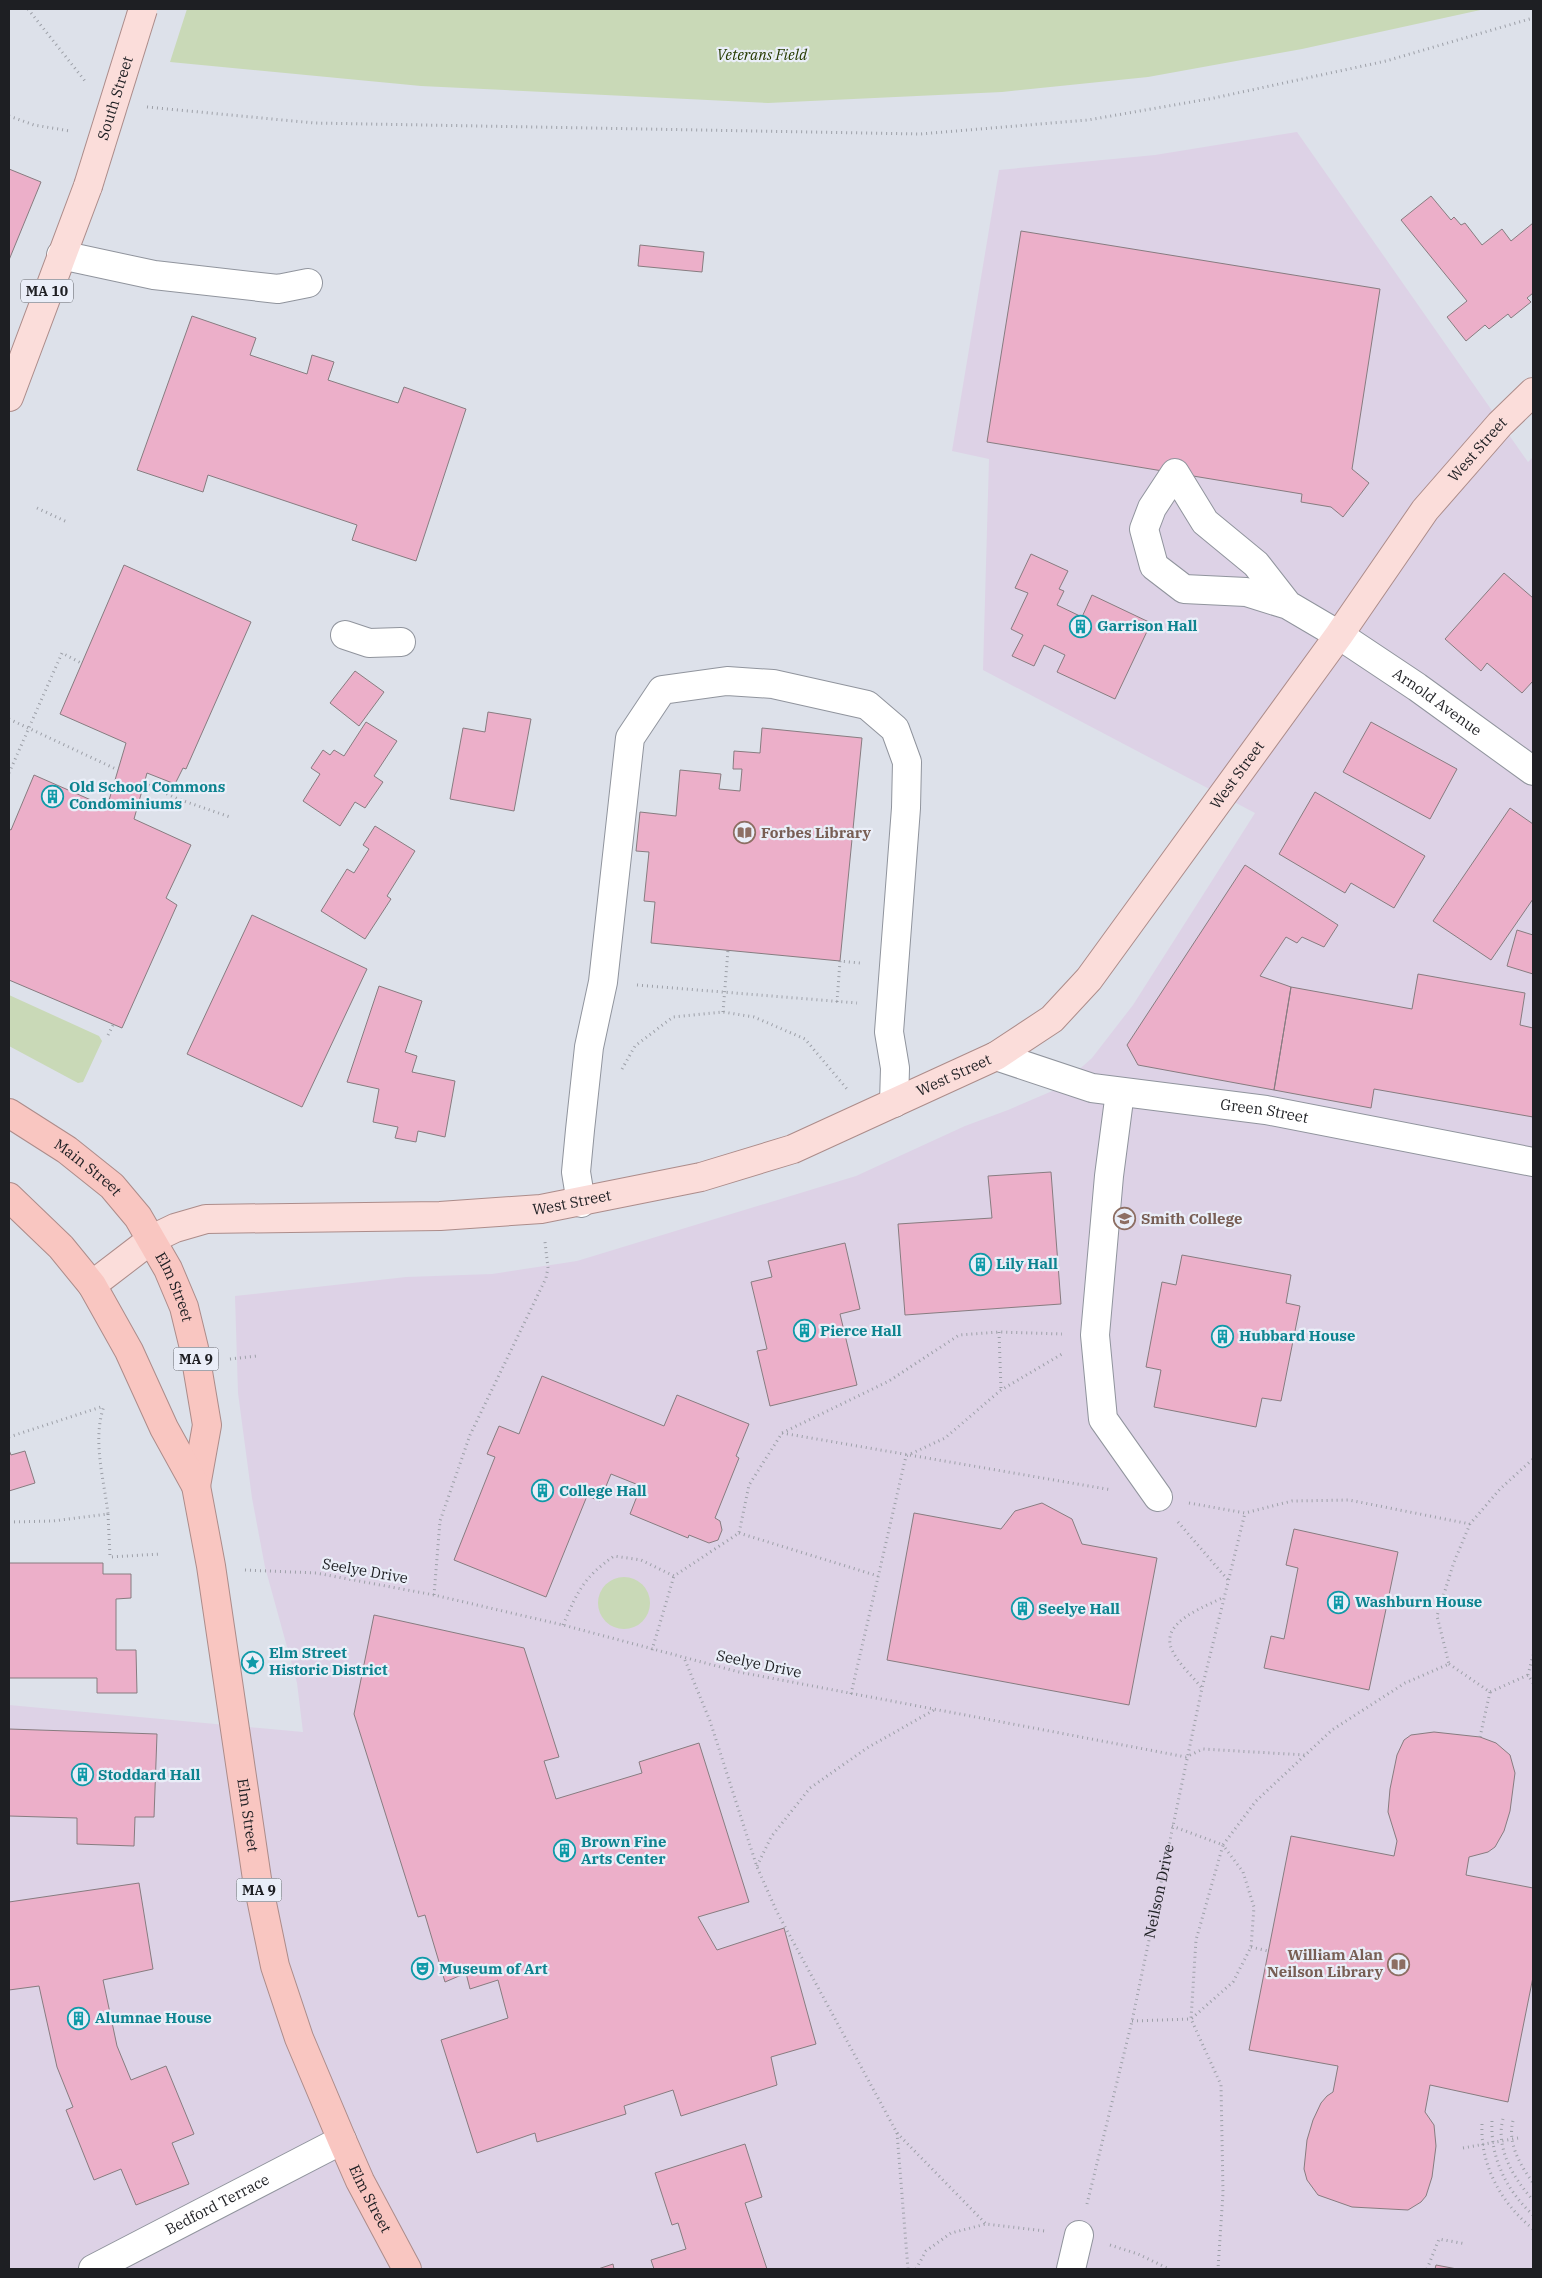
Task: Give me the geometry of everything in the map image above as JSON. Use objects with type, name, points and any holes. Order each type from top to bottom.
[{"type":"highway","name":"Main Street","points":[[9,1112],[67,1150],[112,1186],[138,1217],[152,1239]]},
{"type":"highway","points":[[9,1197],[61,1247],[92,1285]]},
{"type":"highway","name":"Elm Street","points":[[152,1239],[168,1269],[184,1307],[197,1364],[207,1425],[196,1486]]},
{"type":"highway","name":"Elm Street","points":[[92,1285],[129,1351],[164,1428],[196,1486],[211,1566],[257,1879],[270,1943],[289,2013],[342,2140],[360,2181],[407,2269]]},
{"type":"main road","name":"South Street","points":[[61,254],[88,186],[143,9]]},
{"type":"main road","name":"MA 10","points":[[9,397],[61,254]]},
{"type":"main road","name":"West Street","points":[[92,1285],[152,1239],[175,1228],[206,1219],[440,1216],[541,1209],[702,1177],[793,1149],[996,1056],[1052,1019],[1089,979],[1338,635],[1425,510],[1500,424],[1533,392]]},
{"type":"street","points":[[61,254],[154,275],[278,290],[308,283]]},
{"type":"street","points":[[1175,473],[1205,522],[1256,564],[1288,605],[1246,592],[1184,589],[1154,566],[1144,529],[1152,508],[1175,473]]},
{"type":"street","name":"Arnold Avenue","points":[[1288,605],[1338,635],[1417,687],[1533,771]]},
{"type":"street","points":[[345,635],[369,643],[401,642]]},
{"type":"street","points":[[581,1202],[576,1172],[589,1047],[603,982],[630,738],[662,690],[727,681],[772,684],[867,705],[895,729],[907,762],[906,808],[889,1032],[894,1068],[894,1103]]},
{"type":"street","name":"Green Street","points":[[996,1056],[1092,1088],[1266,1110],[1533,1162]]},
{"type":"street","points":[[1120,1092],[1109,1176],[1095,1335],[1104,1419],[1158,1497]]},
{"type":"street","name":"Bedford Terrace","points":[[93,2269],[342,2140]]},
{"type":"street","points":[[1071,2269],[1079,2236]]},
{"type":"path","points":[[28,9],[92,88]]},
{"type":"path","points":[[145,106],[314,123],[920,134],[1088,120],[1214,98],[1386,61],[1533,18]]},
{"type":"path","points":[[9,116],[34,125],[71,131]]},
{"type":"path","points":[[37,508],[67,522]]},
{"type":"path","points":[[9,773],[62,654],[81,663]]},
{"type":"path","points":[[9,719],[118,770]]},
{"type":"path","points":[[144,783],[178,799],[230,817]]},
{"type":"path","points":[[723,1012],[728,950]]},
{"type":"path","points":[[837,1002],[840,961],[893,966]]},
{"type":"path","points":[[603,982],[890,1006]]},
{"type":"path","points":[[621,1071],[635,1046],[673,1017],[723,1012],[754,1017],[805,1039],[850,1093]]},
{"type":"path","points":[[108,1035],[114,1025]]},
{"type":"path","points":[[434,1595],[440,1521],[470,1435],[546,1278],[548,1268],[544,1237]]},
{"type":"path","points":[[652,1650],[674,1576],[739,1533],[749,1485],[782,1433],[889,1381],[959,1335],[999,1332],[1095,1335]]},
{"type":"path","points":[[999,1332],[1000,1390]]},
{"type":"path","points":[[906,1456],[945,1438],[1000,1390],[1095,1335]]},
{"type":"path","points":[[228,1359],[257,1356]]},
{"type":"path","points":[[9,1437],[104,1406],[99,1421],[98,1434],[108,1514],[110,1557],[160,1554]]},
{"type":"path","points":[[782,1433],[906,1456],[1245,1513],[1292,1501],[1349,1500],[1470,1524]]},
{"type":"path","points":[[851,1694],[906,1456]]},
{"type":"path","points":[[1490,1692],[1449,1664],[1437,1616],[1454,1562],[1470,1524],[1500,1489],[1533,1459]]},
{"type":"path","points":[[1158,1497],[1228,1581]]},
{"type":"path","name":"Neilson Drive","points":[[1079,2236],[1132,2021],[1186,1757],[1245,1513]]},
{"type":"path","points":[[9,1522],[53,1521],[108,1514]]},
{"type":"path","points":[[739,1533],[878,1576]]},
{"type":"path","points":[[563,1625],[579,1589],[598,1568],[614,1556],[641,1560],[674,1576]]},
{"type":"path","name":"Seelye Drive","points":[[211,1566],[261,1572],[316,1573],[434,1595],[563,1625],[739,1672],[1186,1757]]},
{"type":"path","points":[[1202,1688],[1172,1649],[1170,1635],[1177,1622],[1224,1597]]},
{"type":"path","points":[[1533,1655],[1528,1675],[1533,1683]]},
{"type":"path","points":[[685,1659],[710,1721],[756,1867],[777,1912],[897,2133],[986,2224]]},
{"type":"path","points":[[1218,2269],[1223,2193],[1221,2085],[1191,2019],[1196,1940],[1223,1845],[1256,1802],[1332,1730],[1405,1683],[1449,1664]]},
{"type":"path","points":[[1490,1692],[1528,1675]]},
{"type":"path","points":[[1480,1737],[1490,1692]]},
{"type":"path","points":[[756,1867],[771,1837],[810,1788],[867,1748],[935,1710]]},
{"type":"path","points":[[1186,1757],[1203,1748],[1305,1756]]},
{"type":"path","points":[[1132,2021],[1191,2019],[1233,1982],[1251,1947],[1254,1906],[1242,1872],[1223,1845],[1172,1826]]},
{"type":"path","points":[[1251,1947],[1268,1951]]},
{"type":"path","points":[[1504,2118],[1502,2141],[1511,2168],[1533,2200]]},
{"type":"path","points":[[1492,2121],[1492,2143],[1498,2164],[1506,2182],[1533,2215]]},
{"type":"path","points":[[1513,2122],[1512,2139],[1521,2164],[1533,2183]]},
{"type":"path","points":[[1482,2124],[1482,2145],[1489,2171],[1502,2194],[1520,2217],[1533,2229]]},
{"type":"path","points":[[897,2133],[908,2269]]},
{"type":"path","points":[[1463,2148],[1518,2138]]},
{"type":"path","points":[[916,2269],[926,2251],[952,2233],[986,2224],[1079,2236],[1138,2254],[1169,2269]]},
{"type":"path","points":[[1427,2269],[1438,2239],[1466,2244]]},
{"type":"shaded area","name":"Smith College","points":[[1297,132],[1528,462],[1533,457],[1533,2269],[9,2269],[9,1705],[303,1732],[297,1683],[265,1567],[252,1498],[238,1393],[235,1296],[406,1277],[492,1274],[577,1261],[856,1176],[965,1126],[1057,1089],[1092,1058],[1133,1005],[1255,813],[983,670],[989,459],[952,451],[999,170],[1155,155]]},
{"type":"green space","name":"Veterans Field","points":[[187,9],[1485,9],[1302,49],[1148,77],[1002,92],[768,103],[421,86],[170,62]]},
{"type":"green space","points":[[9,995],[99,1036],[102,1041],[83,1082],[78,1083],[9,1046]]},
{"type":"green space","points":[[619,1577],[629,1577],[639,1581],[646,1588],[650,1603],[646,1618],[639,1625],[629,1629],[619,1629],[609,1625],[602,1618],[598,1608],[598,1598],[602,1588],[609,1581]]},
{"type":"building","points":[[9,169],[41,182],[9,260]]},
{"type":"building","points":[[1431,196],[1451,220],[1454,217],[1461,225],[1465,223],[1482,245],[1502,229],[1511,241],[1533,223],[1533,293],[1527,298],[1531,302],[1511,318],[1508,314],[1489,329],[1485,325],[1466,341],[1447,317],[1467,301],[1401,220]]},
{"type":"building","points":[[1021,231],[1380,289],[1352,469],[1369,483],[1343,517],[1331,507],[1301,502],[1302,494],[987,442]]},
{"type":"building","points":[[640,245],[704,252],[702,272],[638,266]]},
{"type":"building","points":[[192,316],[256,338],[250,355],[307,374],[312,355],[334,362],[328,380],[398,403],[404,387],[466,409],[416,561],[352,540],[357,525],[208,475],[203,492],[137,470]]},
{"type":"building","name":"Garrison Hall","points":[[1031,554],[1068,571],[1059,589],[1064,591],[1057,605],[1082,617],[1092,595],[1151,623],[1115,699],[1057,672],[1065,655],[1044,645],[1034,666],[1012,656],[1023,635],[1011,629],[1028,593],[1015,588]]},
{"type":"building","name":"Old School Commons Condominiums","points":[[124,565],[251,622],[186,769],[183,768],[175,784],[147,773],[134,819],[191,845],[166,898],[177,905],[122,1028],[9,980],[9,829],[11,830],[34,775],[107,807],[126,743],[60,714]]},
{"type":"building","points":[[1504,573],[1533,598],[1533,681],[1522,693],[1487,663],[1481,671],[1445,639]]},
{"type":"building","points":[[355,671],[384,692],[359,726],[330,703]]},
{"type":"building","points":[[488,712],[531,719],[514,811],[450,799],[463,728],[485,732]]},
{"type":"building","points":[[366,722],[397,741],[374,776],[383,782],[365,808],[355,802],[340,826],[303,801],[320,774],[311,768],[323,750],[330,755],[334,750],[344,756]]},
{"type":"building","points":[[1371,722],[1457,769],[1430,819],[1343,772]]},
{"type":"building","name":"Forbes Library","points":[[762,728],[862,738],[840,961],[651,943],[655,902],[644,901],[649,852],[636,851],[640,812],[676,816],[680,770],[721,774],[719,789],[740,791],[742,769],[733,769],[734,751],[760,753]]},
{"type":"building","points":[[1315,792],[1425,856],[1394,908],[1351,883],[1345,893],[1279,854]]},
{"type":"building","points":[[1510,808],[1533,824],[1533,899],[1491,960],[1433,921]]},
{"type":"building","points":[[375,826],[415,851],[387,896],[391,899],[365,939],[321,911],[347,869],[354,873],[369,849],[363,845]]},
{"type":"building","points":[[1245,865],[1338,925],[1324,947],[1302,937],[1297,943],[1286,937],[1260,976],[1291,987],[1274,1090],[1138,1065],[1127,1045]]},
{"type":"building","points":[[252,915],[367,969],[302,1107],[187,1054]]},
{"type":"building","points":[[1517,930],[1533,935],[1533,974],[1507,966]]},
{"type":"building","points":[[1418,974],[1525,993],[1520,1025],[1533,1028],[1533,1117],[1374,1089],[1371,1108],[1274,1090],[1291,987],[1412,1009]]},
{"type":"building","points":[[379,986],[422,1001],[405,1052],[417,1056],[412,1072],[455,1081],[445,1137],[418,1131],[416,1142],[395,1138],[398,1127],[373,1122],[379,1089],[347,1082]]},
{"type":"building","name":"Lily Hall","points":[[1051,1172],[1061,1304],[905,1315],[898,1224],[992,1218],[988,1176]]},
{"type":"building","name":"Pierce Hall","points":[[845,1243],[860,1309],[840,1314],[857,1385],[770,1406],[757,1351],[767,1349],[751,1282],[772,1277],[768,1261]]},
{"type":"building","name":"Hubbard House","points":[[1182,1255],[1291,1275],[1286,1303],[1300,1306],[1281,1401],[1262,1398],[1256,1427],[1154,1407],[1161,1370],[1146,1367],[1162,1282],[1176,1285]]},
{"type":"building","name":"College Hall","points":[[542,1376],[664,1426],[677,1395],[749,1424],[736,1456],[739,1458],[715,1518],[720,1521],[722,1530],[718,1540],[709,1543],[689,1535],[688,1538],[630,1514],[641,1486],[611,1474],[600,1501],[587,1496],[546,1597],[454,1560],[495,1457],[487,1454],[499,1426],[519,1434]]},
{"type":"building","points":[[9,1450],[11,1455],[25,1451],[35,1483],[9,1491]]},
{"type":"building","name":"Seelye Hall","points":[[1042,1503],[1072,1519],[1082,1544],[1157,1558],[1129,1705],[887,1660],[914,1513],[1001,1529],[1015,1511]]},
{"type":"building","name":"Washburn House","points":[[1294,1529],[1398,1552],[1369,1690],[1264,1668],[1271,1636],[1284,1639],[1298,1568],[1286,1565]]},
{"type":"building","points":[[9,1563],[103,1563],[103,1574],[131,1574],[131,1598],[116,1599],[116,1650],[136,1650],[137,1693],[97,1693],[97,1678],[9,1678]]},
{"type":"building","name":"Brown Fine Arts Center","points":[[374,1615],[524,1648],[559,1757],[544,1761],[556,1799],[642,1773],[639,1762],[699,1743],[749,1902],[698,1917],[717,1950],[784,1928],[816,2044],[771,2057],[777,2085],[681,2116],[673,2090],[624,2106],[626,2114],[537,2142],[535,2133],[477,2153],[441,2040],[508,2018],[498,1980],[470,1989],[466,1973],[445,1982],[425,1915],[418,1917],[354,1714]]},
{"type":"building","name":"Stoddard Hall","points":[[9,1729],[157,1734],[154,1817],[135,1817],[134,1846],[77,1844],[77,1818],[9,1816]]},
{"type":"building","name":"William Alan Neilson Library","points":[[1434,1732],[1480,1737],[1496,1743],[1510,1755],[1515,1773],[1510,1811],[1504,1831],[1495,1847],[1488,1852],[1469,1857],[1466,1875],[1533,1888],[1533,1977],[1508,2102],[1430,2085],[1425,2112],[1434,2125],[1436,2146],[1432,2177],[1426,2196],[1421,2202],[1408,2210],[1352,2207],[1318,2195],[1307,2180],[1304,2169],[1307,2140],[1313,2120],[1321,2103],[1333,2092],[1338,2066],[1249,2050],[1291,1836],[1394,1856],[1397,1841],[1388,1812],[1390,1789],[1397,1755],[1404,1740],[1411,1735]]},
{"type":"building","name":"Alumnae House","points":[[139,1883],[153,1969],[103,1980],[117,2046],[131,2080],[166,2066],[194,2134],[172,2143],[189,2184],[136,2205],[121,2169],[94,2180],[66,2110],[73,2107],[57,2067],[39,1986],[9,1990],[9,1902]]},
{"type":"building","points":[[745,2144],[762,2197],[745,2203],[767,2269],[654,2269],[651,2260],[686,2249],[678,2223],[672,2225],[655,2173]]},
{"type":"building","points":[[613,2264],[614,2269],[598,2269]]},
{"type":"building","points":[[1436,2265],[1457,2269],[1435,2269]]},
{"type":"place","name":"Garrison Hall","points":[[1081,626]]},
{"type":"place","name":"Old School Commons Condominiums","points":[[53,796]]},
{"type":"place","name":"Forbes Library","points":[[745,833]]},
{"type":"place","name":"Smith College","points":[[1125,1219]]},
{"type":"place","name":"Lily Hall","points":[[980,1264]]},
{"type":"place","name":"Pierce Hall","points":[[804,1331]]},
{"type":"place","name":"Hubbard House","points":[[1223,1336]]},
{"type":"place","name":"College Hall","points":[[543,1491]]},
{"type":"place","name":"Washburn House","points":[[1339,1602]]},
{"type":"place","name":"Seelye Hall","points":[[1022,1609]]},
{"type":"place","name":"Elm Street Historic District","points":[[253,1662]]},
{"type":"place","name":"Stoddard Hall","points":[[82,1775]]},
{"type":"place","name":"Brown Fine Arts Center","points":[[565,1851]]},
{"type":"place","name":"William Alan Neilson Library","points":[[1399,1964]]},
{"type":"place","name":"Museum of Art","points":[[423,1969]]},
{"type":"place","name":"Alumnae House","points":[[79,2018]]}]
